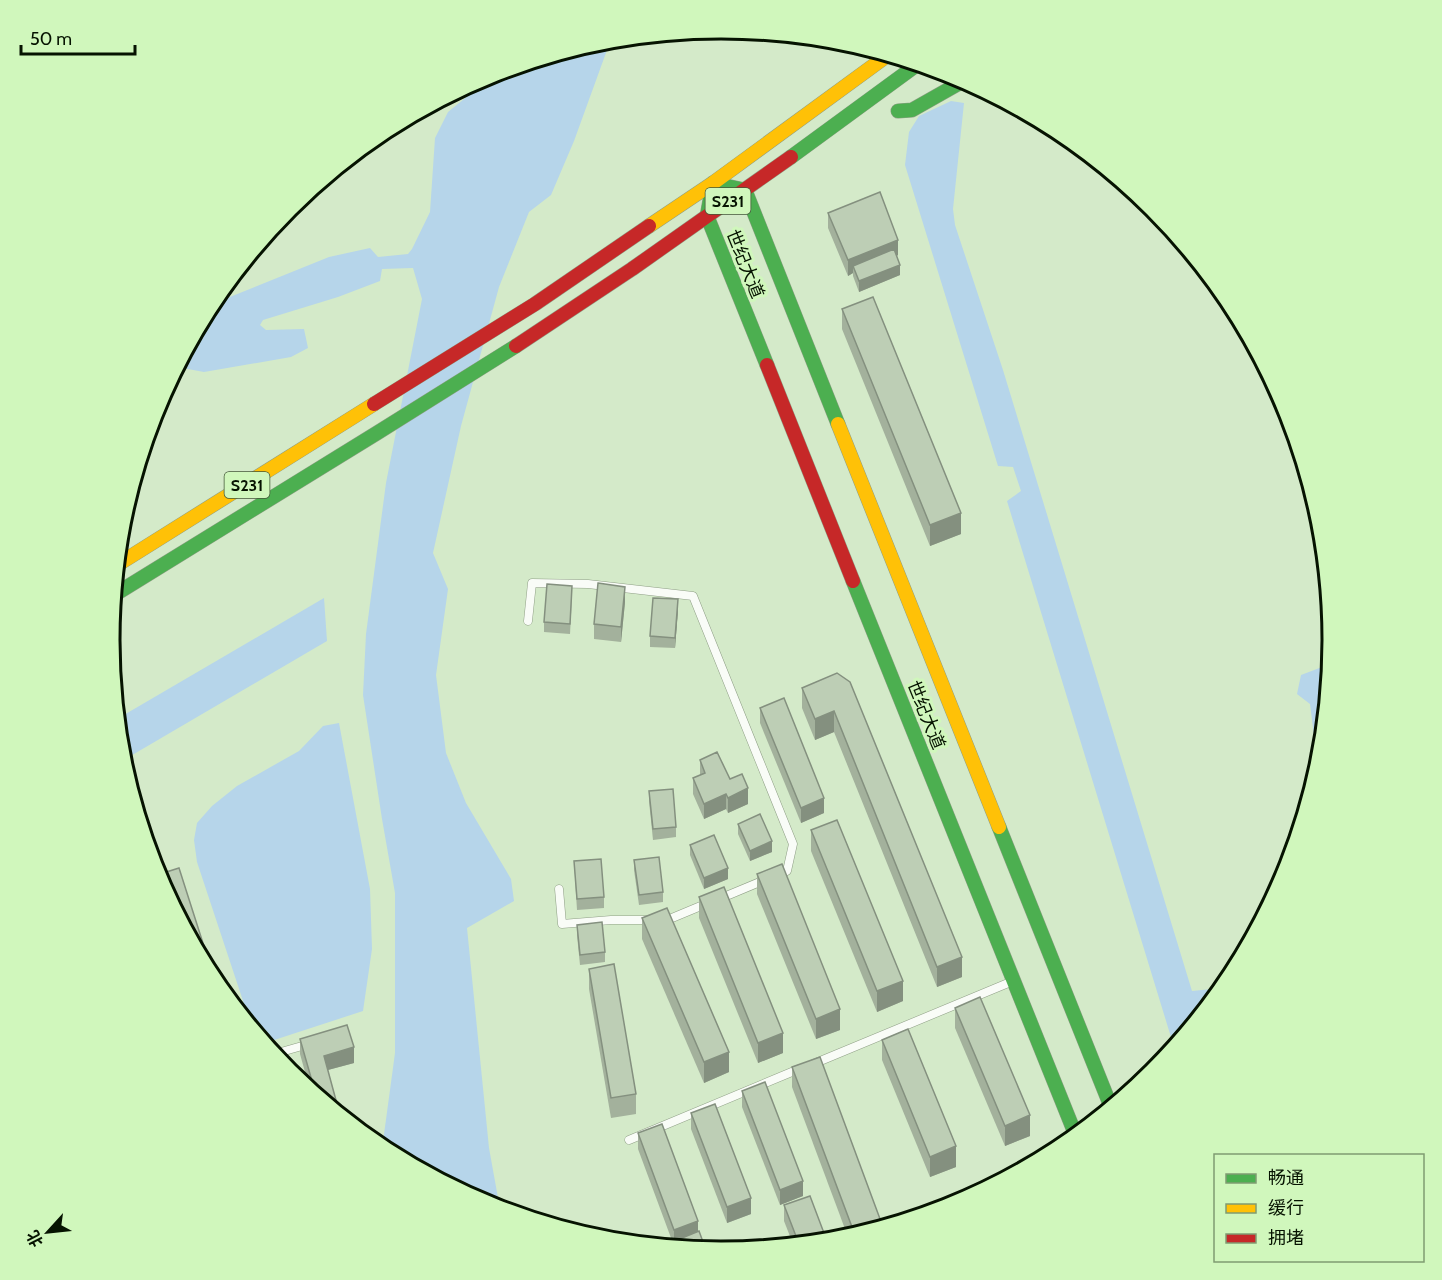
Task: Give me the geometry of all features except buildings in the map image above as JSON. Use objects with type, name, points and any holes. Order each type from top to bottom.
[{"type":"main road","name":"S231","points":[[125,560],[535,304],[713,183],[881,60]]},
{"type":"main road","name":"S231","points":[[122,589],[371,437],[534,333],[745,190],[910,70]]},
{"type":"main road","points":[[898,111],[912,110],[954,86]]},
{"type":"main road","points":[[713,183],[745,190]]},
{"type":"main road","name":"世纪大道","points":[[713,183],[707,216],[1073,1127]]},
{"type":"main road","name":"世纪大道","points":[[745,190],[1108,1099]]},
{"type":"lane","points":[[528,621],[532,583],[588,584],[693,596],[793,844],[787,871],[672,918],[562,924],[559,889]]},
{"type":"lane","points":[[629,1140],[1013,981]]},
{"type":"lane","points":[[283,1051],[315,1042]]},
{"type":"water","points":[[607,50],[574,141],[551,195],[529,212],[499,287],[461,426],[433,553],[448,589],[436,675],[446,753],[466,803],[511,879],[514,901],[467,928],[489,1148],[498,1198],[455,1179],[384,1138],[395,1053],[395,893],[363,695],[366,634],[386,483],[422,299],[413,268],[382,269],[380,281],[338,297],[263,320],[260,325],[266,330],[304,329],[308,348],[291,357],[204,372],[185,368],[227,298],[329,257],[370,248],[378,257],[408,254],[430,212],[435,138],[448,112],[470,95],[491,85],[565,59]]},
{"type":"water","points":[[951,101],[964,103],[953,209],[955,225],[1003,370],[1192,991],[1210,989],[1171,1038],[1007,501],[1021,491],[1013,467],[998,466],[905,165],[909,132],[919,116]]},
{"type":"water","points":[[324,598],[327,641],[132,755],[125,715]]},
{"type":"water","points":[[1321,667],[1314,735],[1310,704],[1297,694],[1301,675]]},
{"type":"water","points":[[339,723],[370,889],[372,949],[363,1011],[273,1040],[245,1007],[197,862],[194,840],[197,823],[212,806],[237,786],[299,751],[323,726]]},
{"type":"traffic: fast","points":[[791,157],[910,70]]},
{"type":"traffic: fast","points":[[898,111],[912,110],[954,86]]},
{"type":"traffic: fast","points":[[767,365],[707,216],[713,183],[745,190],[838,424]]},
{"type":"traffic: fast","points":[[122,590],[516,346]]},
{"type":"traffic: fast","points":[[853,581],[1073,1127]]},
{"type":"traffic: fast","points":[[999,827],[1108,1100]]},
{"type":"traffic: slow","points":[[649,226],[713,183],[881,60]]},
{"type":"traffic: slow","points":[[125,560],[374,404]]},
{"type":"traffic: slow","points":[[838,424],[999,827]]},
{"type":"traffic: jam","points":[[516,346],[632,269],[791,157]]},
{"type":"traffic: jam","points":[[374,404],[535,304],[649,226]]},
{"type":"traffic: jam","points":[[767,365],[853,581]]}]
